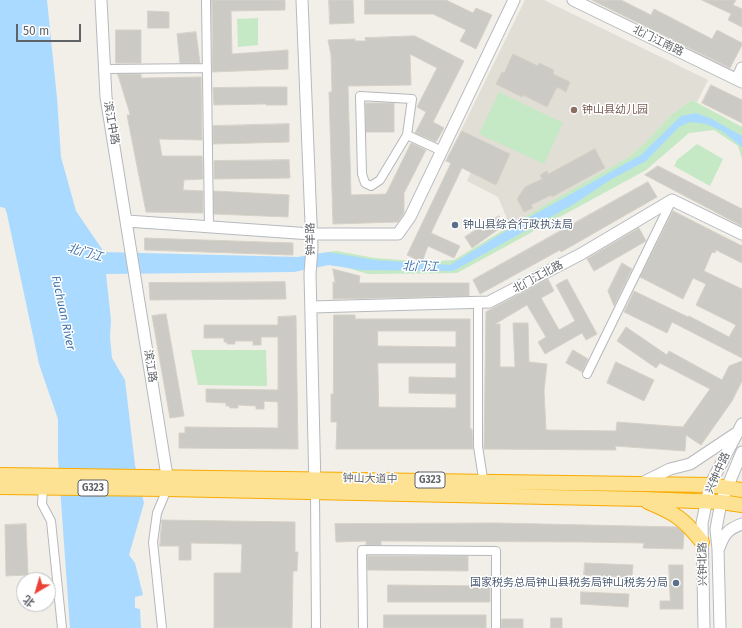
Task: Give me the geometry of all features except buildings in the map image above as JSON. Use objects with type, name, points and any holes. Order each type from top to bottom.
[{"type":"highway","name":"G323","points":[[0,475],[39,484]]},
{"type":"highway","name":"钟山大道中","points":[[39,484],[150,482],[315,485],[483,481],[710,485]]},
{"type":"highway","name":"G323","points":[[0,487],[39,484]]},
{"type":"highway","name":"钟山大道中","points":[[315,485],[485,496],[706,501]]},
{"type":"highway","name":"G323","points":[[710,485],[742,490]]},
{"type":"highway","points":[[643,499],[673,512],[688,524],[702,542]]},
{"type":"highway","name":"G323","points":[[706,501],[742,505]]},
{"type":"street","name":"滨江中路","points":[[102,0],[106,96],[131,244]]},
{"type":"street","points":[[206,0],[209,226]]},
{"type":"street","name":"钟羊路","points":[[302,0],[312,248],[310,274],[312,307],[315,485]]},
{"type":"street","points":[[127,221],[311,234],[398,234],[410,217],[514,0]]},
{"type":"street","name":"北门江南路","points":[[573,0],[739,80]]},
{"type":"street","points":[[105,70],[207,68]]},
{"type":"street","points":[[739,80],[742,68]]},
{"type":"street","points":[[360,96],[412,99],[407,135],[380,180],[371,186],[365,183],[362,174],[360,96]]},
{"type":"street","points":[[407,135],[442,151]]},
{"type":"street","points":[[587,374],[672,200],[742,234]]},
{"type":"street","name":"北门江北路","points":[[312,307],[489,302],[581,254],[672,200]]},
{"type":"street","name":"滨江路","points":[[131,244],[167,483]]},
{"type":"street","points":[[478,303],[478,446],[485,496]]},
{"type":"street","points":[[640,484],[670,469],[690,464],[719,446],[740,428]]},
{"type":"street","name":"兴钟中路","points":[[706,501],[710,485],[740,428]]},
{"type":"street","name":"兴钟中路","points":[[721,502],[742,452]]},
{"type":"street","points":[[162,628],[154,542],[158,513],[167,483]]},
{"type":"street","points":[[39,484],[42,504],[51,521],[62,628]]},
{"type":"street","points":[[315,485],[316,628]]},
{"type":"street","name":"兴钟北路","points":[[704,628],[702,523],[706,501]]},
{"type":"street","name":"兴钟北路","points":[[720,628],[718,549],[716,530],[721,502]]},
{"type":"street","points":[[718,549],[724,534],[732,527],[742,524]]},
{"type":"street","points":[[363,628],[362,550],[496,551],[496,628]]},
{"type":"shaded area","name":"钟山县幼儿园","points":[[525,0],[544,0],[708,80],[697,102],[692,100],[671,115],[649,139],[629,157],[510,226],[498,197],[467,181],[471,172],[446,161]]},
{"type":"green space","points":[[258,18],[258,45],[238,47],[237,19]]},
{"type":"green space","points":[[499,92],[563,123],[544,164],[479,134]]},
{"type":"green space","points":[[692,100],[742,127],[742,159],[738,146],[714,130],[689,133],[646,170],[457,273],[368,274],[341,266],[329,265],[328,252],[336,251],[375,258],[428,262],[454,260],[545,205],[629,157],[649,139],[671,115]]},
{"type":"green space","points":[[697,144],[723,159],[710,186],[674,166],[677,160]]},
{"type":"green space","points":[[191,350],[266,350],[267,386],[198,385]]},
{"type":"water","points":[[0,0],[47,0],[57,98],[61,157],[76,211],[104,252],[298,257],[328,252],[375,260],[450,265],[519,223],[641,155],[681,116],[696,113],[712,119],[742,136],[742,147],[722,131],[706,124],[690,122],[679,127],[646,161],[610,180],[574,204],[453,271],[361,270],[329,265],[294,272],[106,274],[111,320],[110,337],[112,358],[125,380],[135,465],[144,503],[129,555],[135,563],[143,595],[135,597],[135,608],[140,609],[141,628],[70,628],[58,459],[58,419],[39,364],[7,214],[5,208],[0,207]]},
{"type":"place","name":"钟山县幼儿园","points":[[574,110]]},
{"type":"place","name":"钟山县综合行政执法局","points":[[455,225]]},
{"type":"place","name":"国家税务总局钟山县税务局钟山税务分局","points":[[676,583]]},
{"type":"water label","name":"北门江","points":[[85,253]]},
{"type":"water label","name":"北门江","points":[[420,267]]},
{"type":"water label","name":"Fuchuan River","points":[[63,313]]}]
